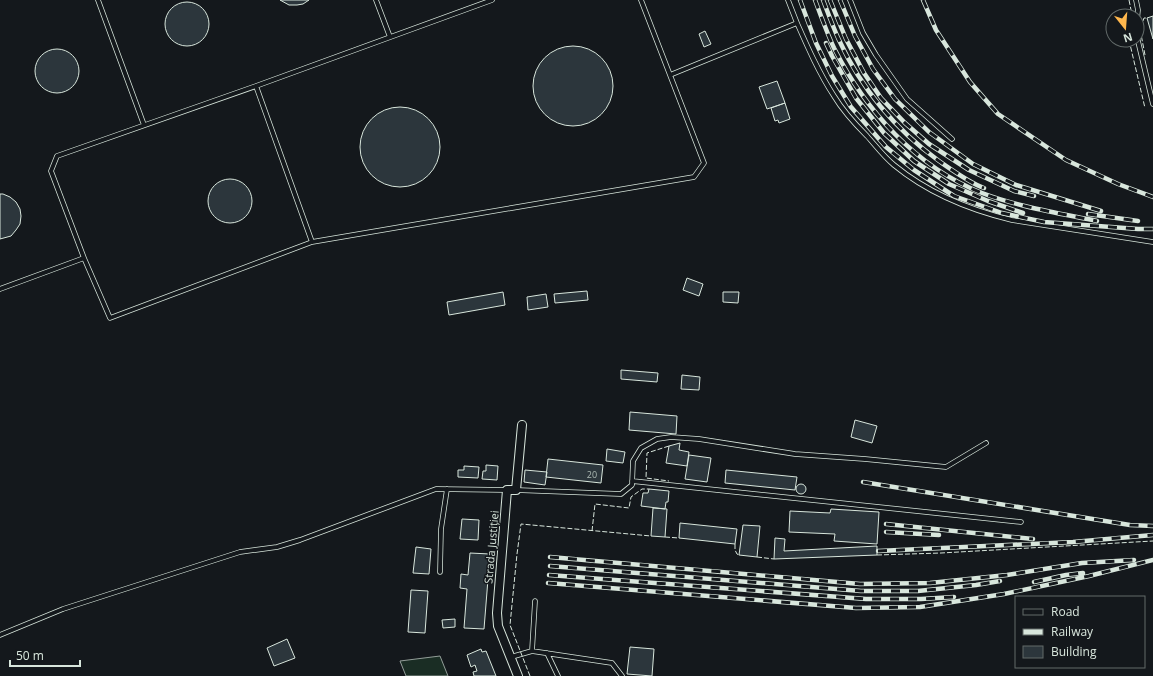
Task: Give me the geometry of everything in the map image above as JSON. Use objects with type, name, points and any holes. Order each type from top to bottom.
[{"type":"street","name":"Strada Justiției","points":[[518,676],[498,626],[497,612],[511,490],[522,425]]},
{"type":"lane","points":[[98,0],[144,125]]},
{"type":"lane","points":[[376,0],[390,37]]},
{"type":"lane","points":[[492,0],[256,86],[57,156],[51,171],[84,258],[110,318],[312,242],[694,177],[704,163],[641,0]]},
{"type":"lane","points":[[788,0],[816,64],[834,96],[850,119],[893,164],[915,181],[952,200],[990,215],[1012,220],[1153,242]]},
{"type":"lane","points":[[850,0],[863,33],[876,55],[907,99],[952,139]]},
{"type":"lane","points":[[670,75],[797,23]]},
{"type":"lane","points":[[1140,48],[1153,104]]},
{"type":"lane","points":[[256,86],[312,242]]},
{"type":"lane","points":[[0,289],[84,258]]},
{"type":"lane","points":[[0,635],[63,609],[240,552],[277,547],[300,540],[436,490],[511,490],[621,494],[632,485],[633,461],[641,448],[657,440],[671,436],[795,454],[946,467],[986,443]]},
{"type":"lane","points":[[632,481],[1021,522]]},
{"type":"lane","points":[[440,572],[441,528],[447,489]]},
{"type":"lane","points":[[532,651],[535,601]]},
{"type":"lane","points":[[510,657],[532,651],[612,663],[622,676]]},
{"type":"lane","points":[[547,653],[558,676]]},
{"type":"green space","points":[[440,656],[448,676],[406,676],[400,661]]},
{"type":"building","points":[[280,0],[309,0],[303,4],[289,5]]},
{"type":"building","points":[[183,2],[191,2],[196,3],[203,8],[208,15],[208,33],[203,40],[196,45],[183,46],[175,43],[168,36],[165,28],[165,20],[168,12],[175,5]]},
{"type":"building","points":[[1153,16],[1153,39],[1147,18]]},
{"type":"building","points":[[705,31],[711,44],[704,47],[699,34]]},
{"type":"building","points":[[573,46],[588,49],[601,58],[610,71],[613,86],[610,101],[601,114],[588,123],[573,126],[558,123],[545,114],[536,101],[533,86],[536,71],[545,58],[558,49]]},
{"type":"building","points":[[53,49],[61,49],[66,50],[73,55],[78,62],[78,80],[73,87],[66,92],[53,93],[45,90],[38,83],[35,75],[35,67],[38,59],[45,52]]},
{"type":"building","points":[[777,81],[785,103],[767,109],[759,87]]},
{"type":"building","points":[[785,103],[790,119],[779,123],[778,120],[775,121],[771,108]]},
{"type":"building","points":[[400,107],[415,110],[428,119],[437,132],[440,147],[437,162],[428,175],[415,184],[400,187],[385,184],[372,175],[363,162],[360,147],[363,132],[372,119],[385,110]]},
{"type":"building","points":[[226,179],[234,179],[239,180],[246,185],[251,192],[251,210],[246,217],[239,222],[226,223],[218,220],[211,213],[208,205],[208,197],[211,189],[218,182]]},
{"type":"building","points":[[0,194],[10,197],[16,202],[20,209],[21,216],[20,224],[11,236],[0,239]]},
{"type":"building","points":[[687,278],[703,284],[699,296],[683,290]]},
{"type":"building","points":[[587,291],[588,300],[555,303],[554,294]]},
{"type":"building","points":[[503,292],[505,305],[449,315],[447,302]]},
{"type":"building","points":[[723,292],[739,292],[738,303],[723,302]]},
{"type":"building","points":[[546,294],[548,307],[528,310],[527,297]]},
{"type":"building","points":[[621,370],[658,373],[657,382],[621,379]]},
{"type":"building","points":[[682,375],[700,377],[699,390],[681,389]]},
{"type":"building","points":[[630,412],[677,416],[676,434],[629,430]]},
{"type":"building","points":[[855,420],[877,426],[872,443],[851,437]]},
{"type":"building","points":[[680,443],[679,450],[689,452],[687,466],[666,463],[669,446]]},
{"type":"building","points":[[607,449],[625,452],[623,463],[606,461]]},
{"type":"building","points":[[689,455],[711,458],[707,482],[685,479]]},
{"type":"building","points":[[548,459],[603,465],[601,483],[546,477]]},
{"type":"building","points":[[486,465],[498,466],[497,480],[482,479],[483,471],[486,471]]},
{"type":"building","points":[[464,466],[479,467],[478,478],[458,477],[458,470],[464,470]]},
{"type":"building","points":[[525,470],[547,472],[545,485],[524,482]]},
{"type":"building","points":[[726,470],[797,477],[795,490],[725,483]]},
{"type":"building","points":[[799,484],[803,484],[805,485],[805,493],[799,494],[796,491],[796,487]]},
{"type":"building","points":[[649,489],[669,491],[668,502],[666,502],[665,509],[641,506],[643,493],[648,493]]},
{"type":"building","points":[[653,508],[667,509],[665,537],[651,536]]},
{"type":"building","points":[[831,509],[879,512],[877,544],[834,541],[835,534],[789,532],[790,511],[830,513]]},
{"type":"building","points":[[462,519],[479,520],[478,540],[460,539]]},
{"type":"building","points":[[680,523],[737,529],[735,544],[679,538]]},
{"type":"building","points":[[743,525],[760,526],[757,557],[739,555]]},
{"type":"building","points":[[775,538],[785,539],[784,551],[877,546],[877,555],[774,559]]},
{"type":"building","points":[[416,547],[431,549],[429,574],[413,573]]},
{"type":"building","points":[[470,553],[490,554],[484,629],[464,628],[467,589],[460,588],[461,574],[468,575]]},
{"type":"building","points":[[411,590],[428,591],[425,633],[408,632]]},
{"type":"building","points":[[455,619],[455,627],[443,628],[442,620]]},
{"type":"building","points":[[287,639],[295,658],[274,666],[267,648]]},
{"type":"building","points":[[630,647],[654,649],[652,676],[627,674]]},
{"type":"building","points":[[481,649],[482,652],[486,651],[496,676],[474,676],[473,672],[477,671],[475,665],[471,667],[467,655]]},
{"type":"railway","points":[[800,0],[816,43],[832,76],[851,107],[886,147],[914,170],[954,196],[1002,213],[1044,222],[1153,229]]},
{"type":"railway","points":[[815,0],[834,48],[861,93],[877,114],[914,152],[935,168],[958,182],[982,193],[1024,206],[1097,221]]},
{"type":"railway","points":[[823,0],[848,58],[858,75],[881,107],[894,122],[923,149],[961,176],[984,188]]},
{"type":"railway","points":[[830,0],[846,39],[864,73],[881,98],[905,123],[929,144],[969,170],[1014,191],[1034,196]]},
{"type":"railway","points":[[840,0],[855,36],[873,69],[895,99],[929,132],[973,164],[1016,185],[1101,211]]},
{"type":"railway","points":[[923,0],[936,30],[970,82],[998,114],[1066,160],[1118,184],[1153,197]]},
{"type":"railway","points":[[826,43],[856,98],[884,133],[914,161],[949,184],[988,201],[1023,213]]},
{"type":"railway","points":[[1088,214],[1138,221]]},
{"type":"railway","points":[[863,482],[1130,525],[1153,526]]},
{"type":"railway","points":[[886,524],[1033,539]]},
{"type":"railway","points":[[886,532],[939,535]]},
{"type":"railway","points":[[878,551],[1073,542],[1153,535]]},
{"type":"railway","points":[[550,557],[860,584],[930,583],[1007,575],[1082,563],[1134,560]]},
{"type":"railway","points":[[548,583],[856,608],[920,607],[1004,594],[1089,576],[1153,560]]},
{"type":"railway","points":[[550,566],[861,591],[918,591],[1000,581]]},
{"type":"railway","points":[[1034,582],[1083,573]]},
{"type":"railway","points":[[549,575],[866,599],[921,599],[954,597]]},
{"type":"fence","points":[[1129,0],[1131,8]]},
{"type":"fence","points":[[1145,55],[1140,29],[1144,18],[1147,18]]},
{"type":"fence","points":[[1131,48],[1145,108]]},
{"type":"fence","points":[[669,446],[647,453],[646,478],[669,481]]},
{"type":"fence","points":[[592,531],[595,504],[629,508],[631,497],[642,489],[649,489]]},
{"type":"fence","points":[[530,676],[510,625],[521,524],[651,536]]},
{"type":"fence","points":[[665,537],[679,538]]},
{"type":"fence","points":[[877,555],[941,553],[1153,541]]},
{"type":"fence","points":[[735,544],[735,550],[739,555]]},
{"type":"fence","points":[[757,557],[774,559]]}]
